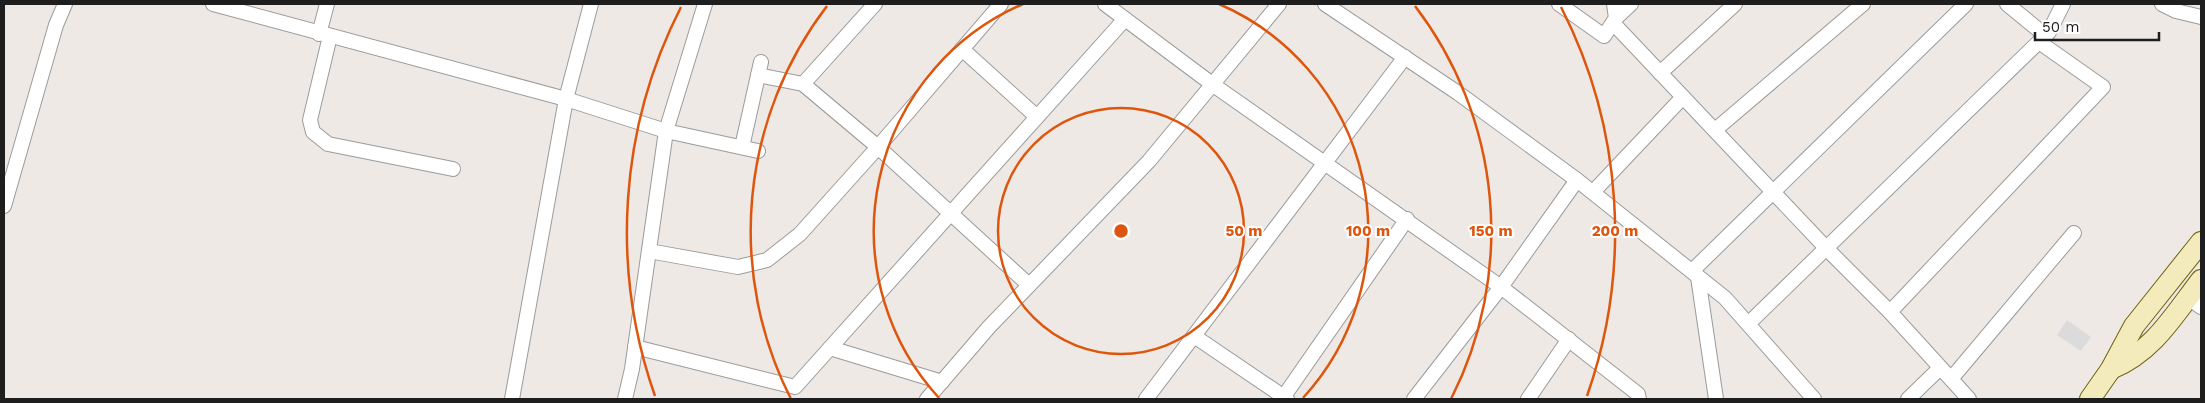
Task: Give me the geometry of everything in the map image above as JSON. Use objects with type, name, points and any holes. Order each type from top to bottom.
[{"type":"street","points":[[4,206],[8,172],[64,4]]},
{"type":"street","points":[[213,4],[566,99],[666,131],[758,151]]},
{"type":"street","points":[[327,4],[324,35],[310,120],[313,132],[328,144],[452,169]]},
{"type":"street","points":[[512,399],[566,99],[591,4]]},
{"type":"street","points":[[625,399],[635,347],[666,131],[705,4]]},
{"type":"street","points":[[803,84],[875,4]]},
{"type":"street","points":[[649,252],[738,267],[767,260],[800,234],[878,148],[1000,4]]},
{"type":"street","points":[[1105,4],[1212,84],[1326,162],[1501,287],[1638,394],[1639,399]]},
{"type":"street","points":[[927,399],[1029,286],[1149,161],[1279,4]]},
{"type":"street","points":[[1325,4],[1458,92],[1593,192],[1725,298],[1814,399]]},
{"type":"street","points":[[1559,4],[1604,36],[1631,4]]},
{"type":"street","points":[[1614,4],[1615,21],[1660,73],[1826,248],[1890,312],[1969,399]]},
{"type":"street","points":[[1660,73],[1735,4]]},
{"type":"street","points":[[1714,130],[1863,4]]},
{"type":"street","points":[[1695,274],[1773,192],[1966,4]]},
{"type":"street","points":[[1890,312],[2103,87],[2042,39],[2007,4]]},
{"type":"street","points":[[1748,324],[2042,39],[2063,4]]},
{"type":"street","points":[[2162,4],[2176,11],[2201,18]]},
{"type":"street","points":[[635,347],[795,387],[1125,19]]},
{"type":"street","points":[[962,49],[1037,117]]},
{"type":"street","points":[[1146,399],[1405,57]]},
{"type":"street","points":[[742,147],[760,68],[803,84],[878,148],[1029,286]]},
{"type":"street","points":[[1593,192],[1682,97]]},
{"type":"street","points":[[1414,399],[1501,287],[1577,180]]},
{"type":"street","points":[[1194,336],[1284,398],[1407,219]]},
{"type":"street","points":[[1951,379],[2074,233]]},
{"type":"street","points":[[2090,399],[2110,370],[2134,326],[2201,242]]},
{"type":"street","points":[[1695,274],[1716,399]]},
{"type":"street","points":[[2110,370],[2127,363],[2150,345],[2194,302],[2201,280]]},
{"type":"street","points":[[1528,399],[1569,339]]},
{"type":"street","points":[[830,348],[942,382]]},
{"type":"street","points":[[1908,399],[1940,368]]},
{"type":"shaded area","points":[[2067,320],[2091,337],[2081,351],[2057,335]]}]
